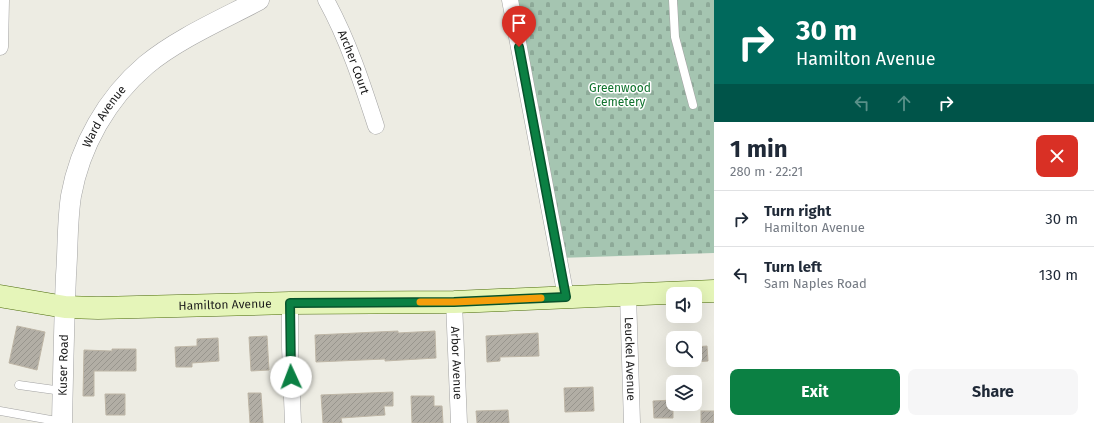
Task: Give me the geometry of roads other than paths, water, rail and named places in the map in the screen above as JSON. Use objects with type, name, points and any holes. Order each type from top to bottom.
[{"type":"main road","name":"Hamilton Avenue","points":[[0,296],[65,307],[127,308],[290,303],[454,302],[714,291]]},
{"type":"street","points":[[0,47],[1,0]]},
{"type":"street","name":"Ward Avenue","points":[[65,307],[71,195],[81,158],[90,137],[105,110],[124,86],[146,65],[171,47],[259,0]]},
{"type":"street","name":"Archer Court","points":[[326,0],[340,25],[354,60],[376,126]]},
{"type":"street","points":[[510,0],[566,297]]},
{"type":"street","name":"Leuckel Avenue","points":[[628,294],[632,423]]},
{"type":"street","name":"Arbor Avenue","points":[[454,302],[459,423]]},
{"type":"street","points":[[290,303],[293,423]]},
{"type":"street","name":"Kuser Road","points":[[62,422],[65,307]]},
{"type":"lane","points":[[673,0],[675,37],[693,105]]},
{"type":"lane","points":[[19,385],[63,391]]},
{"type":"lane","points":[[0,411],[62,422]]},
{"type":"park label","name":"Greenwood Cemetery","points":[[620,95]]}]
